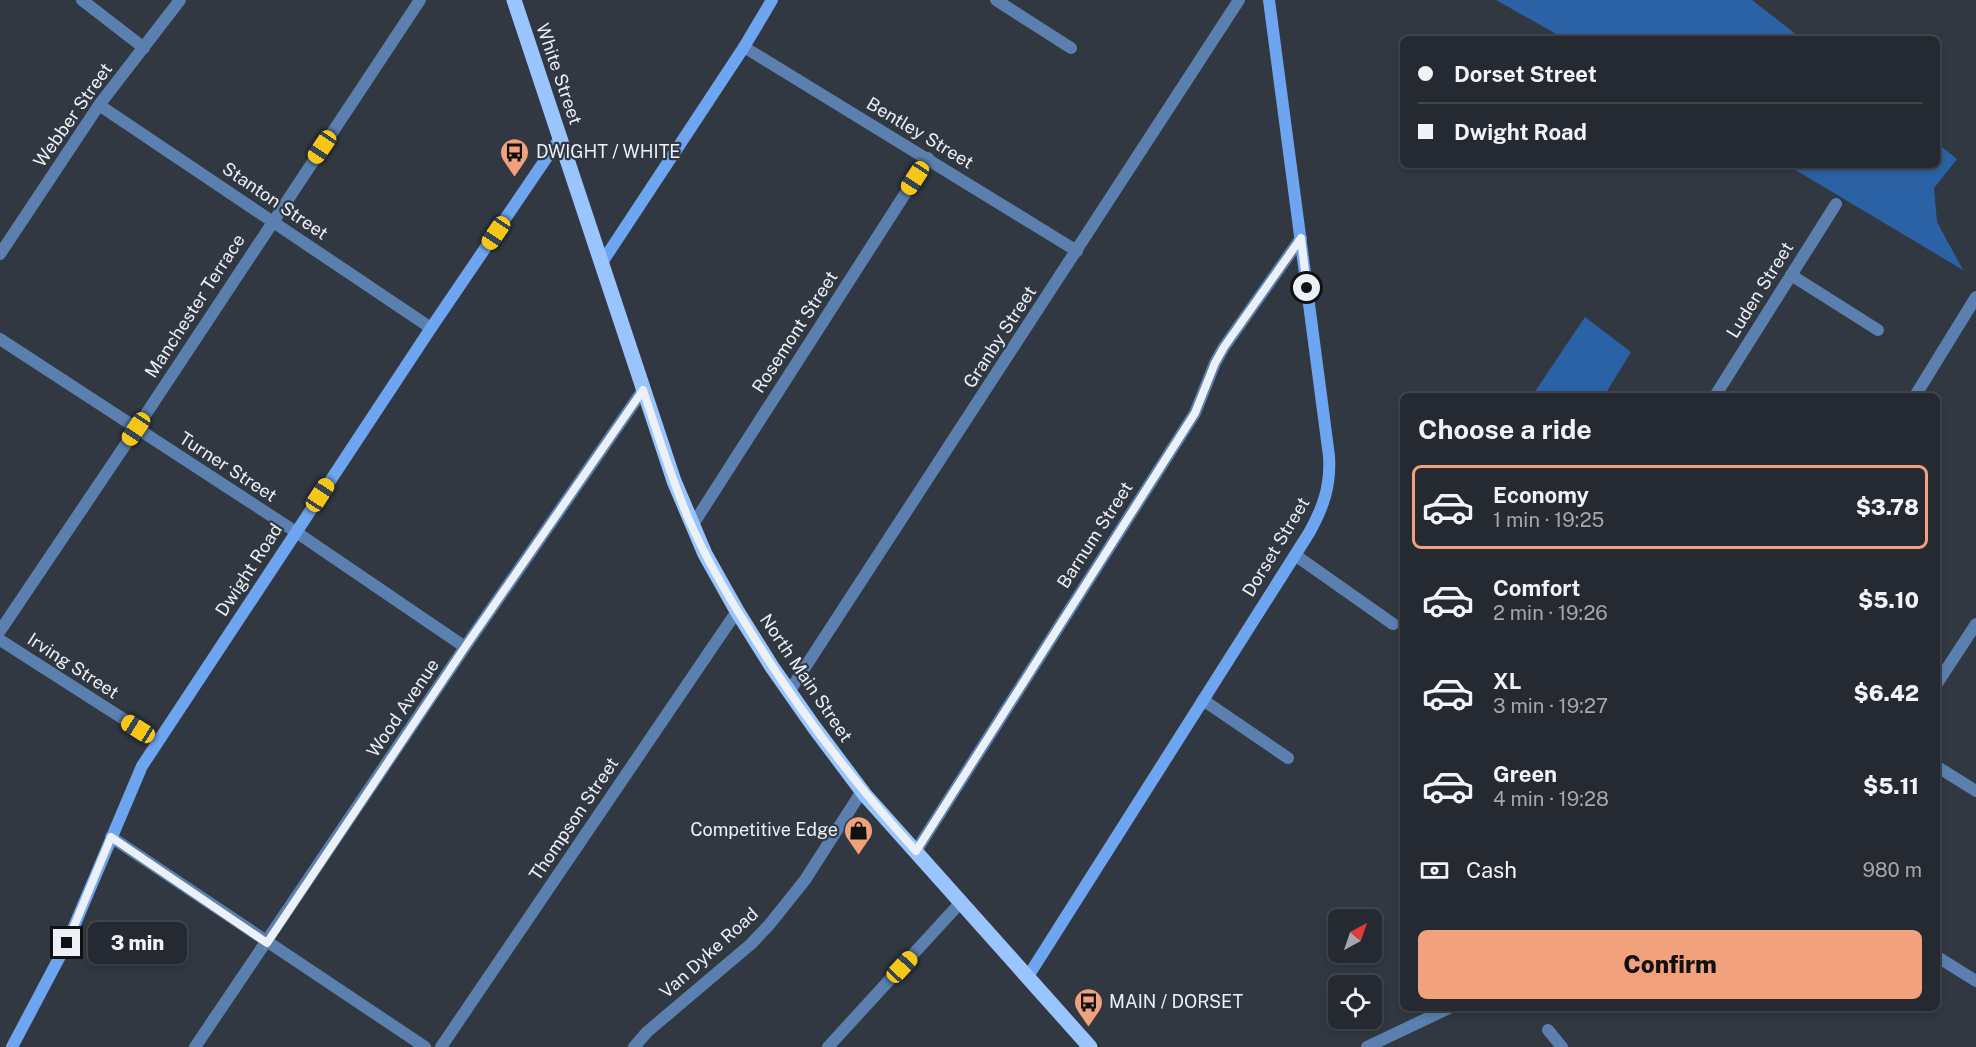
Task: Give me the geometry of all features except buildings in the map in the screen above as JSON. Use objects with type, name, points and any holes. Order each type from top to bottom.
[{"type":"main road","name":"White Street","points":[[513,0],[601,264]]},
{"type":"main road","name":"North Main Street","points":[[601,264],[674,481],[692,526],[737,610],[789,692],[862,790],[1090,1047]]},
{"type":"street","points":[[82,0],[144,48]]},
{"type":"street","name":"Webber Street","points":[[0,254],[99,105],[180,0]]},
{"type":"street","name":"Manchester Terrace","points":[[0,631],[420,0]]},
{"type":"street","points":[[601,264],[744,47],[772,0]]},
{"type":"street","points":[[996,0],[1071,48]]},
{"type":"street","name":"Granby Street","points":[[789,692],[1239,0]]},
{"type":"street","name":"Dorset Street","points":[[1027,978],[1295,555],[1323,507],[1328,491],[1330,471],[1269,0]]},
{"type":"street","name":"Bentley Street","points":[[744,47],[1077,251]]},
{"type":"street","name":"Stanton Street","points":[[99,105],[431,328]]},
{"type":"street","name":"Dwight Road","points":[[12,1047],[67,943],[137,776],[158,741],[431,328],[560,138]]},
{"type":"street","name":"Rosemont Street","points":[[692,526],[928,158]]},
{"type":"street","name":"Luden Street","points":[[1717,393],[1836,204]]},
{"type":"street","name":"Barnum Street","points":[[916,851],[1195,413],[1215,363],[1224,347],[1301,238]]},
{"type":"street","points":[[1791,275],[1878,330]]},
{"type":"street","points":[[1918,393],[1976,297]]},
{"type":"street","name":"Turner Street","points":[[0,339],[296,532],[465,647]]},
{"type":"street","name":"Wood Avenue","points":[[195,1047],[465,647],[643,390]]},
{"type":"street","points":[[1295,555],[1393,624]]},
{"type":"street","name":"Thompson Street","points":[[441,1047],[737,610]]},
{"type":"street","points":[[1940,679],[1976,624]]},
{"type":"street","name":"Irving Street","points":[[0,640],[158,741]]},
{"type":"street","points":[[1203,700],[1288,758]]},
{"type":"street","points":[[1940,768],[1976,791]]},
{"type":"street","name":"Van Dyke Road","points":[[634,1047],[647,1032],[751,944],[769,925],[805,880],[862,790]]},
{"type":"street","points":[[111,837],[425,1047]]},
{"type":"street","points":[[828,1047],[961,902]]},
{"type":"street","points":[[1940,958],[1976,981]]},
{"type":"street","points":[[1366,1047],[1443,1011]]},
{"type":"street","points":[[1548,1030],[1562,1047]]},
{"type":"shaded area","points":[[1496,0],[1752,0],[1798,36],[1560,36]]},
{"type":"shaded area","points":[[1940,145],[1957,159],[1934,188],[1937,222],[1963,270],[1792,168],[1940,168]]},
{"type":"shaded area","points":[[1585,317],[1631,352],[1606,393],[1534,393]]},
{"type":"place","name":"DWIGHT / WHITE","points":[[515,178]]},
{"type":"place","name":"Competitive Edge","points":[[859,856]]},
{"type":"place","name":"MAIN / DORSET","points":[[1088,1028]]},
{"type":"route","points":[[67,943],[111,837],[267,943],[465,647],[643,390],[690,522],[705,554],[737,610],[772,667],[814,727],[866,795],[916,851],[1195,413],[1215,363],[1224,347],[1301,238],[1307,288]]}]
